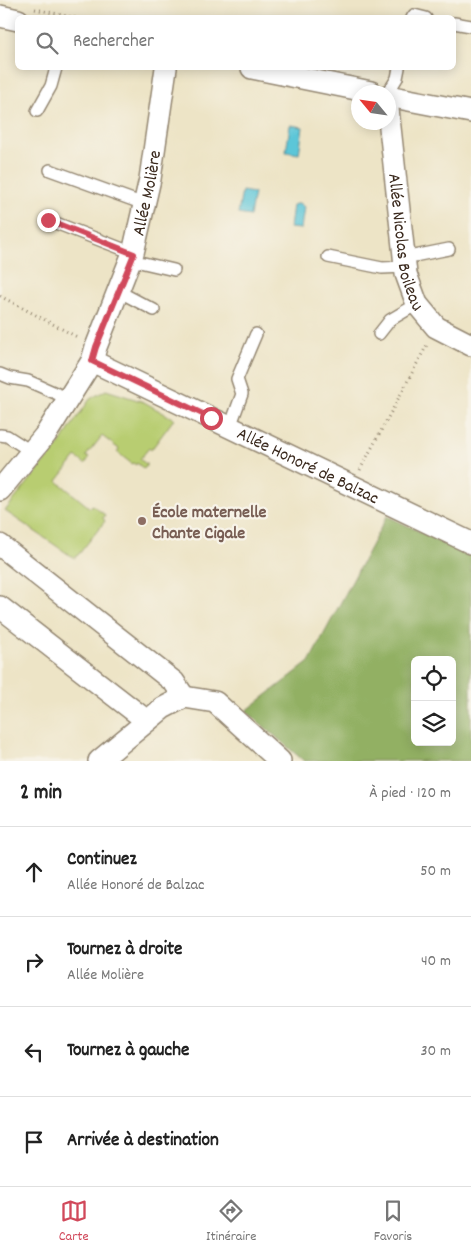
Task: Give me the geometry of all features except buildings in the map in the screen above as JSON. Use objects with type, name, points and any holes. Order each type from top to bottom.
[{"type":"street","points":[[0,16],[23,14]]},
{"type":"street","name":"Allée Molière","points":[[0,490],[46,434],[94,354],[132,257],[150,179],[166,70]]},
{"type":"street","points":[[262,70],[351,88]]},
{"type":"street","points":[[396,97],[471,112]]},
{"type":"street","name":"Allée Nicolas Boileau","points":[[390,130],[406,274],[417,304],[436,327],[471,345]]},
{"type":"street","name":"Allée Honoré de Balzac","points":[[94,354],[230,427],[471,543]]},
{"type":"street","points":[[0,545],[174,682],[184,697]]},
{"type":"street","points":[[0,606],[147,721]]},
{"type":"street","points":[[99,761],[162,708],[184,697],[215,702],[280,761]]},
{"type":"lane","points":[[456,23],[471,26]]},
{"type":"lane","points":[[37,111],[51,86],[55,70]]},
{"type":"lane","points":[[393,85],[399,70]]},
{"type":"lane","points":[[50,170],[144,204]]},
{"type":"lane","points":[[48,220],[132,257],[174,270]]},
{"type":"lane","points":[[328,257],[382,268],[449,249]]},
{"type":"lane","points":[[118,291],[154,310]]},
{"type":"lane","points":[[380,334],[390,320],[417,304]]},
{"type":"lane","points":[[230,427],[242,394],[237,379],[256,334]]},
{"type":"lane","points":[[0,374],[28,381],[68,398]]},
{"type":"lane","points":[[0,435],[6,436],[32,452]]},
{"type":"path","points":[[23,14],[36,15]]},
{"type":"path","points":[[0,296],[94,354]]},
{"type":"path","points":[[352,486],[436,327]]},
{"type":"green space","points":[[106,390],[144,402],[174,419],[151,450],[149,448],[140,459],[147,465],[144,469],[137,463],[136,465],[132,464],[117,452],[119,449],[102,436],[86,456],[89,458],[85,464],[76,457],[57,481],[90,508],[92,505],[105,515],[103,518],[105,521],[74,558],[5,511],[60,443],[90,399]]},
{"type":"green space","points":[[387,516],[471,556],[471,761],[304,761],[246,711],[309,662]]},
{"type":"water","points":[[290,125],[303,127],[299,154],[286,152]]},
{"type":"water","points":[[242,191],[254,193],[250,216],[238,214]]},
{"type":"water","points":[[299,203],[304,207],[301,229],[290,228],[293,205]]},
{"type":"place","name":"École maternelle Chante Cigale","points":[[142,521]]},
{"type":"route","points":[[48,220],[134,254],[92,361],[211,418]]}]
